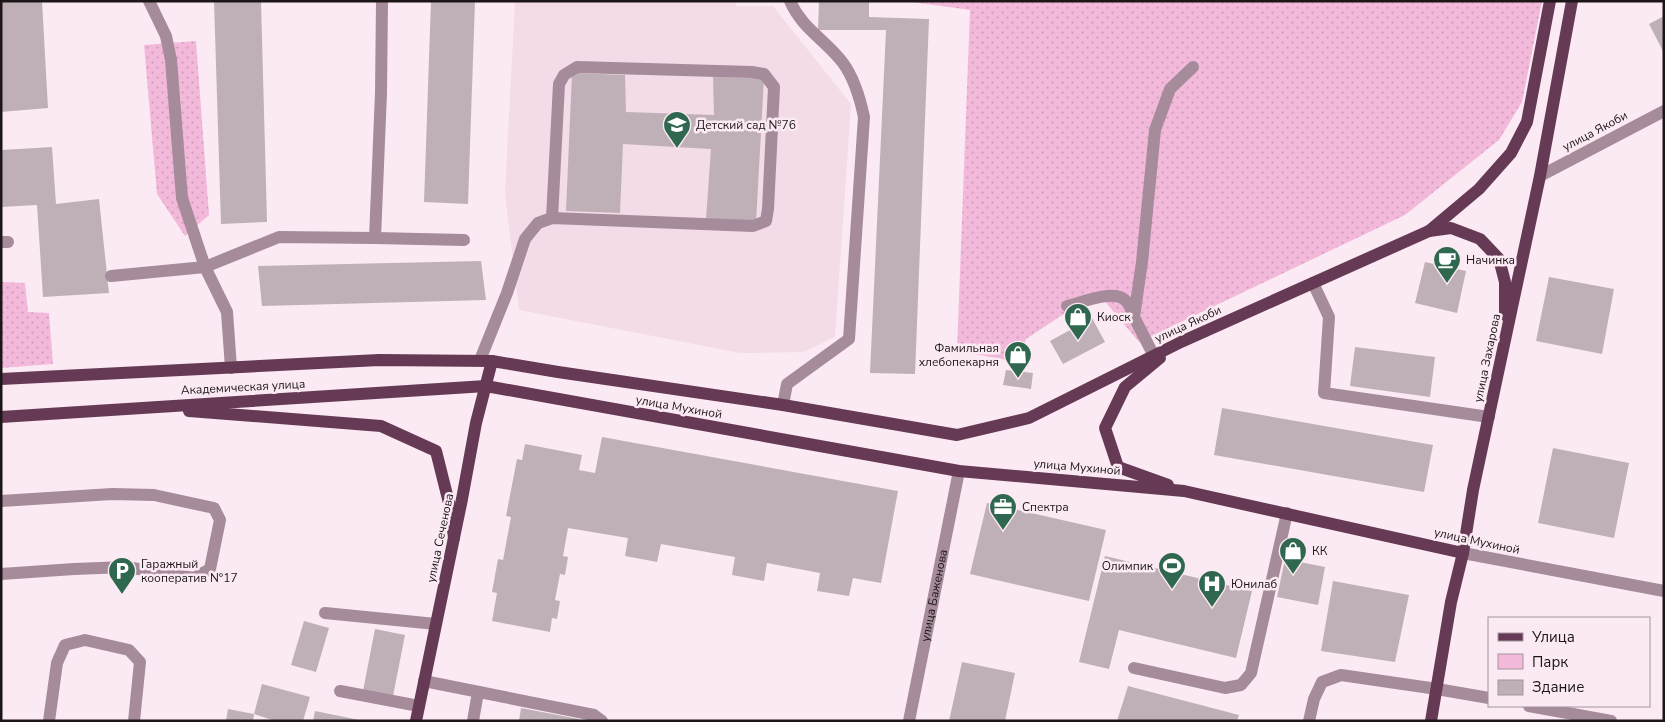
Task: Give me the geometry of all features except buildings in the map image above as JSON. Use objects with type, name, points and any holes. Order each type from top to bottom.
[{"type":"main road","points":[[1429,231],[1479,189],[1511,153],[1527,122],[1550,1]]},
{"type":"main road","name":"улица Захарова","points":[[1431,721],[1451,602],[1463,553],[1473,490],[1540,176],[1572,1]]},
{"type":"main road","points":[[1429,231],[1451,228],[1480,239],[1499,259],[1505,282],[1505,340]]},
{"type":"main road","name":"улица Якоби","points":[[957,434],[1029,418],[1181,342],[1429,231]]},
{"type":"main road","points":[[1181,342],[1125,387],[1105,428],[1118,467],[1184,491]]},
{"type":"main road","name":"улица Мухиной","points":[[1,380],[379,360],[486,360],[783,405],[957,434]]},
{"type":"main road","name":"улица Сеченова","points":[[416,721],[476,423],[486,386],[486,360]]},
{"type":"main road","name":"улица Мухиной","points":[[486,386],[959,471],[1184,491],[1463,553]]},
{"type":"main road","name":"Академическая улица","points":[[1,417],[486,386]]},
{"type":"main road","points":[[144,407],[381,426],[436,451],[450,507],[454,538]]},
{"type":"street","points":[[149,1],[166,36],[171,60],[182,198],[205,267],[227,312],[231,368]]},
{"type":"street","points":[[375,238],[382,1]]},
{"type":"street","points":[[783,405],[787,384],[849,339],[864,117],[860,97],[843,63],[796,14],[790,1]]},
{"type":"street","points":[[486,360],[525,239],[538,223],[552,218],[753,226],[766,221],[774,87],[764,74],[752,72],[577,67],[564,75],[559,84],[552,218]]},
{"type":"street","points":[[1134,318],[1142,262],[1155,130],[1170,89],[1194,67]]},
{"type":"street","name":"улица Якоби","points":[[1540,176],[1664,111]]},
{"type":"street","points":[[111,276],[205,267],[279,237],[464,240]]},
{"type":"street","points":[[1313,283],[1329,317],[1324,393],[1488,417]]},
{"type":"street","points":[[1067,306],[1109,295],[1117,295],[1126,300],[1154,356]]},
{"type":"street","name":"улица Баженова","points":[[909,721],[959,471]]},
{"type":"street","points":[[1,501],[112,494],[154,495],[214,508],[220,520],[210,569],[194,578],[126,567],[74,568],[1,574]]},
{"type":"street","points":[[1134,668],[1225,688],[1241,686],[1251,673],[1287,513]]},
{"type":"street","name":"улица Мухиной","points":[[1463,553],[1664,591]]},
{"type":"street","points":[[325,613],[436,624]]},
{"type":"street","points":[[48,721],[57,663],[65,644],[85,640],[129,650],[140,662],[134,721]]},
{"type":"street","points":[[1309,721],[1314,699],[1322,682],[1341,675],[1488,698]]},
{"type":"street","points":[[424,681],[594,715],[602,721]]},
{"type":"street","points":[[340,691],[419,706]]},
{"type":"street","points":[[473,721],[478,692]]},
{"type":"street","points":[[1534,707],[1611,721]]},
{"type":"shaded area","name":"Детский сад №76","points":[[515,1],[736,1],[736,6],[773,6],[851,104],[835,337],[804,352],[740,353],[519,310],[505,193]]},
{"type":"green space","points":[[905,1],[1542,1],[1522,102],[1499,140],[1405,215],[1139,342],[1097,292],[1026,339],[1018,362],[957,351],[970,10]]},
{"type":"green space","points":[[196,41],[209,215],[185,236],[157,194],[144,45]]},
{"type":"green space","points":[[1,282],[25,283],[28,312],[49,313],[53,364],[1,368]]},
{"type":"place","name":"Детский сад №76","points":[[677,149]]},
{"type":"place","name":"Начинка","points":[[1447,284]]},
{"type":"place","name":"Киоск","points":[[1078,341]]},
{"type":"place","name":"Фамильная хлебопекарня","points":[[1018,379]]},
{"type":"place","name":"Спектра","points":[[1003,531]]},
{"type":"place","name":"КК","points":[[1293,575]]},
{"type":"place","name":"Олимпик","points":[[1172,590]]},
{"type":"place","name":"Гаражный кооператив N°17","points":[[122,595]]},
{"type":"place","name":"Юнилаб","points":[[1212,608]]}]
